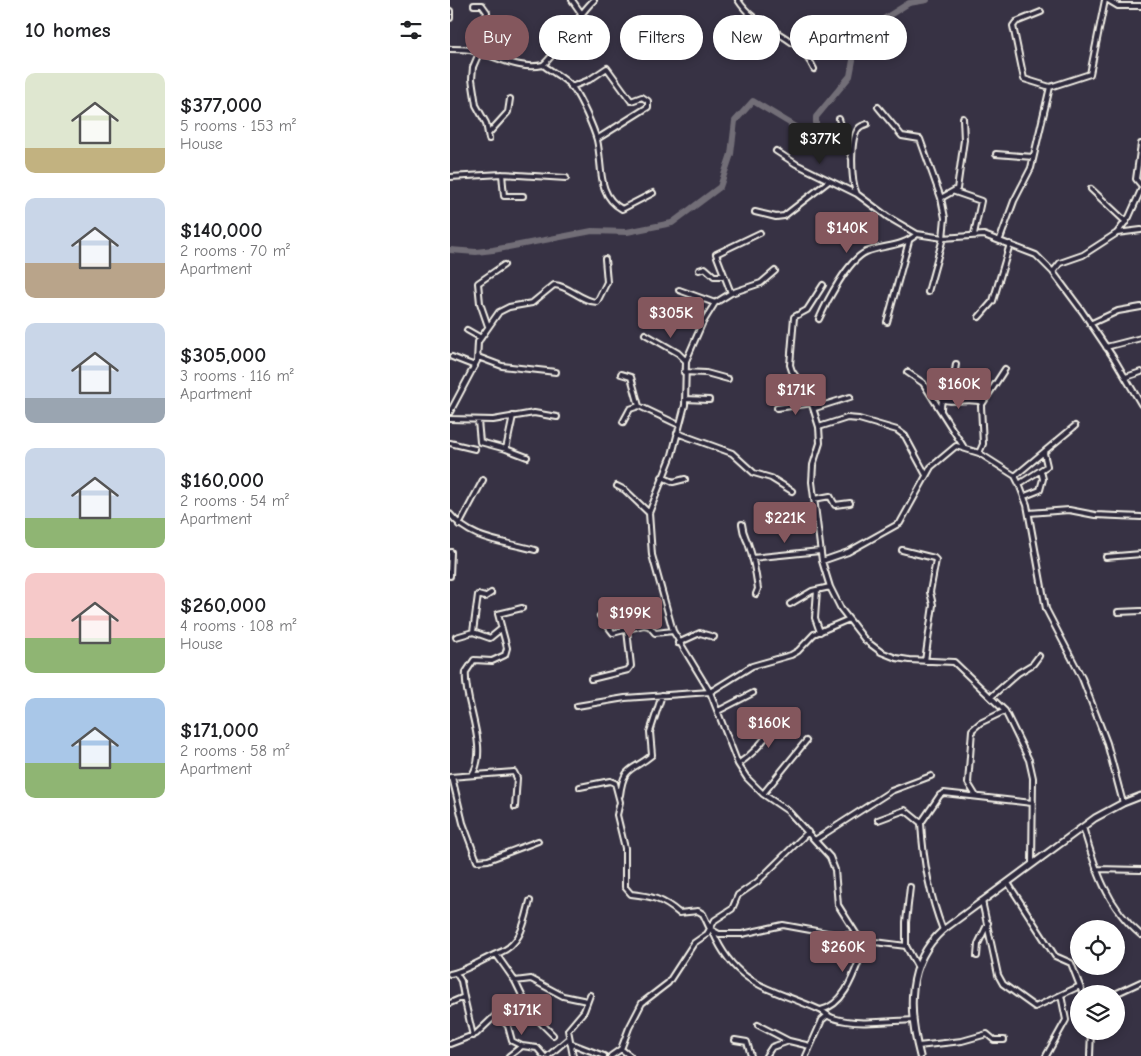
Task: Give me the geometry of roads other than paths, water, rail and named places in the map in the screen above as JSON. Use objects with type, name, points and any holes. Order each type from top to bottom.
[{"type":"street","points":[[572,0],[581,13]]},
{"type":"street","points":[[543,65],[554,53],[581,13],[594,0]]},
{"type":"street","points":[[738,0],[750,15],[781,33],[804,52],[814,69]]},
{"type":"street","points":[[1041,12],[1016,22],[1013,26],[1024,79],[1050,87],[1090,74],[1106,0],[1118,6],[1141,6]]},
{"type":"street","points":[[474,5],[482,5],[487,12],[486,15]]},
{"type":"street","points":[[450,11],[450,18]]},
{"type":"street","points":[[450,48],[465,50]]},
{"type":"street","points":[[476,60],[473,67],[473,86],[476,105],[483,116],[488,139]]},
{"type":"street","points":[[500,60],[529,66],[543,65],[572,87],[597,139],[603,186],[620,209],[653,193]]},
{"type":"street","points":[[572,87],[589,80],[607,68],[631,101],[642,97],[648,101],[648,107],[597,139]]},
{"type":"street","points":[[1000,239],[1014,201],[1029,172],[1050,87]]},
{"type":"street","points":[[488,133],[508,112],[510,99]]},
{"type":"street","points":[[878,108],[902,136],[920,139],[941,198],[945,218],[943,238],[928,292]]},
{"type":"street","points":[[955,192],[960,177],[964,140],[963,118]]},
{"type":"street","points":[[839,120],[852,158],[857,194]]},
{"type":"street","points":[[852,158],[854,136],[858,128],[867,124]]},
{"type":"street","points":[[1141,144],[1136,179],[1141,185]]},
{"type":"street","points":[[776,151],[857,194],[917,234],[943,238],[974,234],[1000,239],[1036,255],[1053,272],[1090,324],[1126,377],[1141,404]]},
{"type":"street","points":[[996,154],[1033,157]]},
{"type":"street","points":[[450,177],[502,174],[566,178]]},
{"type":"street","points":[[502,174],[504,196],[523,196]]},
{"type":"street","points":[[754,212],[784,216],[829,180]]},
{"type":"street","points":[[1091,189],[1126,222]]},
{"type":"street","points":[[1053,272],[1060,263],[1083,256],[1117,233],[1126,222],[1141,190]]},
{"type":"street","points":[[941,198],[955,192],[981,201],[974,234]]},
{"type":"street","points":[[1117,233],[1141,230]]},
{"type":"street","points":[[731,293],[716,254],[760,233]]},
{"type":"street","points":[[819,318],[831,293],[858,257],[866,252],[909,241],[917,234]]},
{"type":"street","points":[[887,322],[909,241]]},
{"type":"street","points":[[979,317],[993,301],[1010,244]]},
{"type":"street","points":[[450,412],[452,403],[475,366],[478,357],[478,342],[488,326],[504,309],[532,303],[554,285],[561,286],[573,294],[597,302],[607,282],[605,258]]},
{"type":"street","points":[[488,326],[480,303],[478,283],[504,265]]},
{"type":"street","points":[[699,270],[705,268],[714,276],[724,276]]},
{"type":"street","points":[[775,271],[761,283],[731,293],[715,303],[702,324],[686,361],[684,372],[685,399],[672,455],[649,513],[652,555],[673,631],[710,692],[738,764],[747,778],[764,794],[778,802],[808,832],[833,863],[838,905],[857,934],[867,941],[906,946]]},
{"type":"street","points":[[823,285],[807,310],[795,315],[792,323],[792,371],[806,388],[814,406],[819,427],[820,443],[812,474],[820,551],[830,587],[847,620],[865,640],[881,652],[896,658],[954,662],[1005,711],[1029,760],[1033,778],[1032,863]]},
{"type":"street","points":[[678,290],[715,303]]},
{"type":"street","points":[[1090,324],[1118,311],[1141,307]]},
{"type":"street","points":[[467,330],[481,338]]},
{"type":"street","points":[[645,334],[678,353],[686,361]]},
{"type":"street","points":[[1106,348],[1141,338]]},
{"type":"street","points":[[452,357],[475,366]]},
{"type":"street","points":[[478,357],[502,366],[556,372]]},
{"type":"street","points":[[941,413],[940,400],[954,374],[956,364]]},
{"type":"street","points":[[979,452],[983,444],[980,412],[983,402],[1005,369]]},
{"type":"street","points":[[684,372],[706,373],[728,379]]},
{"type":"street","points":[[907,372],[923,383],[963,446]]},
{"type":"street","points":[[1126,377],[1141,372]]},
{"type":"street","points":[[621,374],[631,377],[639,406]]},
{"type":"street","points":[[777,408],[814,406],[850,397]]},
{"type":"street","points":[[940,400],[952,401],[970,398],[983,402]]},
{"type":"street","points":[[685,399],[709,400]]},
{"type":"street","points":[[623,422],[630,409],[639,406],[679,425]]},
{"type":"street","points":[[450,419],[478,421],[534,413],[557,417]]},
{"type":"street","points":[[506,449],[512,416]]},
{"type":"street","points":[[819,427],[847,418],[858,419],[897,430],[906,436],[926,475]]},
{"type":"street","points":[[478,421],[480,442],[527,457]]},
{"type":"street","points":[[1015,476],[1075,426]]},
{"type":"street","points":[[677,433],[732,453],[754,473],[771,478],[792,491]]},
{"type":"street","points":[[450,443],[475,449]]},
{"type":"street","points":[[822,561],[848,552],[900,523],[926,475],[948,451],[956,446],[963,446],[979,452],[1015,476],[1025,496],[1029,513],[1046,609],[1082,678],[1106,743],[1122,803]]},
{"type":"street","points":[[1019,484],[1048,465],[1044,453]]},
{"type":"street","points":[[1025,496],[1040,490],[1043,479],[1041,471]]},
{"type":"street","points":[[662,477],[673,482],[685,479]]},
{"type":"street","points":[[459,525],[477,496],[483,480]]},
{"type":"street","points":[[617,486],[625,490],[649,513]]},
{"type":"street","points":[[814,499],[830,496],[835,505],[850,503]]},
{"type":"street","points":[[1029,513],[1069,510],[1102,516],[1141,517]]},
{"type":"street","points":[[450,514],[459,525],[484,539],[506,542],[534,550]]},
{"type":"street","points":[[742,524],[744,537],[748,543],[752,558],[758,589],[756,594]]},
{"type":"street","points":[[902,550],[936,560],[930,592],[933,606],[924,661]]},
{"type":"street","points":[[752,558],[820,551]]},
{"type":"street","points":[[450,576],[451,552]]},
{"type":"street","points":[[1106,557],[1141,554]]},
{"type":"street","points":[[790,604],[817,590],[830,587]]},
{"type":"street","points":[[817,590],[815,618],[820,632]]},
{"type":"street","points":[[473,632],[478,595],[485,597],[491,593]]},
{"type":"street","points":[[472,775],[476,766],[477,746],[466,672],[474,660],[492,661],[505,655],[507,648],[497,616],[499,612],[522,608]]},
{"type":"street","points":[[1118,612],[1141,611]]},
{"type":"street","points":[[600,616],[613,633],[647,625],[655,633],[673,631]]},
{"type":"street","points":[[576,706],[625,698],[710,692],[752,666],[792,655],[814,634],[847,620]]},
{"type":"street","points":[[456,637],[473,632],[490,638],[501,629]]},
{"type":"street","points":[[591,679],[628,670],[631,666],[627,630]]},
{"type":"street","points":[[678,642],[700,633],[714,637]]},
{"type":"street","points":[[991,697],[1018,673],[1033,664],[1040,656]]},
{"type":"street","points":[[718,711],[753,693]]},
{"type":"street","points":[[619,798],[622,778],[633,767],[652,754],[650,732],[662,695]]},
{"type":"street","points":[[976,796],[968,783],[972,730],[980,723],[1005,711]]},
{"type":"street","points":[[738,764],[747,758],[768,736],[780,716]]},
{"type":"street","points":[[764,794],[806,741]]},
{"type":"street","points":[[515,807],[517,778],[514,772],[451,777],[463,823],[476,861],[488,860],[538,841]]},
{"type":"street","points":[[815,840],[891,791],[931,776]]},
{"type":"street","points":[[580,787],[613,781],[620,805],[617,815],[624,837],[627,892],[654,896],[679,913],[701,912],[726,957],[760,987],[821,1010],[832,1018],[851,1020],[913,1020]]},
{"type":"street","points":[[943,930],[930,886],[921,823],[941,793],[1032,803]]},
{"type":"street","points":[[920,1056],[911,1007],[917,966],[931,942],[943,930],[1083,827],[1122,803],[1141,796]]},
{"type":"street","points":[[878,820],[905,810],[921,823]]},
{"type":"street","points":[[1083,827],[1096,869],[1113,906],[1132,928],[1141,935]]},
{"type":"street","points":[[612,1056],[621,1049],[629,1028],[642,1004],[668,983],[690,948],[712,931],[715,920],[732,909],[738,895],[757,882],[808,832]]},
{"type":"street","points":[[1096,869],[1141,870]]},
{"type":"street","points":[[1008,883],[1054,956],[1071,963],[1080,985]]},
{"type":"street","points":[[910,887],[906,922],[906,946],[917,966]]},
{"type":"street","points":[[450,974],[504,951],[516,941],[522,931],[530,901]]},
{"type":"street","points":[[982,901],[998,975],[1003,984],[1035,1006],[1070,991]]},
{"type":"street","points":[[977,956],[978,944],[988,923]]},
{"type":"street","points":[[712,931],[742,934],[783,925],[793,925],[822,933],[857,934]]},
{"type":"street","points":[[821,1010],[830,1008],[839,1000],[867,941]]},
{"type":"street","points":[[496,954],[515,981],[530,1012],[553,1035]]},
{"type":"street","points":[[456,973],[461,981],[473,1036]]},
{"type":"street","points":[[515,981],[531,979],[563,996],[587,1001]]},
{"type":"street","points":[[1125,989],[1141,982]]},
{"type":"street","points":[[572,1056],[568,1030],[581,1016],[590,994]]},
{"type":"street","points":[[1046,1056],[1066,1020],[1061,995]]},
{"type":"street","points":[[450,1003],[464,997]]},
{"type":"street","points":[[450,1044],[473,1036],[496,1014],[504,1009],[519,1005],[523,997]]},
{"type":"street","points":[[496,1014],[506,1023],[512,1041],[522,1046],[537,1048],[544,1056]]},
{"type":"street","points":[[806,1056],[822,1020],[828,1015]]},
{"type":"street","points":[[758,1025],[789,1041],[810,1046]]},
{"type":"street","points":[[918,1046],[962,1042],[987,1034],[994,1040],[1004,1040]]},
{"type":"street","points":[[735,1040],[747,1042],[751,1056]]},
{"type":"street","points":[[1090,1056],[1091,1040]]},
{"type":"street","points":[[548,1056],[569,1041]]},
{"type":"street","points":[[569,1041],[604,1056]]},
{"type":"street","points":[[766,1056],[772,1047],[789,1041]]},
{"type":"street","points":[[509,1056],[522,1046]]},
{"type":"street","points":[[621,1049],[630,1056]]},
{"type":"waterway","points":[[450,250],[476,252],[493,250],[592,231],[627,232],[672,223],[720,187],[731,154],[735,121],[753,101],[808,134],[816,130],[816,117],[850,76],[860,23],[874,25],[909,3],[927,0]]}]
